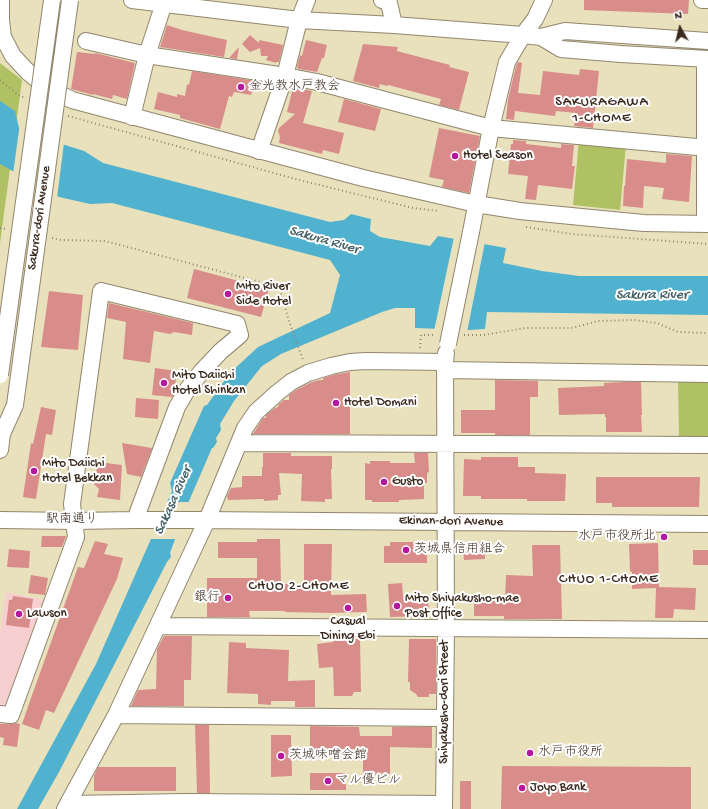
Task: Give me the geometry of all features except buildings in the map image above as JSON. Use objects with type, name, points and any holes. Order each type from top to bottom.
[{"type":"street","points":[[1,0],[3,37],[13,56],[46,87],[72,100],[363,178],[476,204],[520,211],[644,223],[706,224],[707,59],[562,49],[541,37]]},
{"type":"street","name":"Sakura-dori Avenue","points":[[0,376],[52,0]]},
{"type":"street","name":"Sakura-dori Avenue","points":[[0,450],[1,428],[15,405],[70,0]]},
{"type":"street","points":[[132,0],[164,2],[299,20],[394,25],[541,37],[565,31],[706,37]]},
{"type":"street","points":[[259,151],[285,76],[299,20],[307,0]]},
{"type":"street","points":[[382,0],[389,3],[394,25]]},
{"type":"street","name":"Shiyakusho-dori Street","points":[[444,806],[446,444],[445,366],[442,339],[471,232],[491,128],[507,62],[523,35],[535,19],[544,0]]},
{"type":"street","points":[[702,0],[708,0]]},
{"type":"street","points":[[132,117],[147,55],[164,2]]},
{"type":"street","points":[[86,41],[147,55],[317,82],[491,128],[707,148]]},
{"type":"street","points":[[0,714],[11,715],[76,537],[72,504],[101,291],[237,324],[240,335],[221,351],[202,371],[187,390],[177,407],[139,520]]},
{"type":"street","points":[[444,806],[67,806],[116,715],[158,626],[201,520],[245,428],[256,412],[276,393],[291,382],[308,373],[331,366],[350,362],[366,361],[445,366],[708,374]]},
{"type":"street","points":[[238,443],[708,445]]},
{"type":"street","name":"駅南通り","points":[[0,520],[201,520]]},
{"type":"street","name":"Ekinan-dori Avenue","points":[[201,520],[708,524]]},
{"type":"street","points":[[158,626],[708,630]]},
{"type":"street","points":[[116,715],[445,718]]},
{"type":"path","points":[[0,80],[20,96],[27,99]]},
{"type":"path","points":[[63,114],[298,180],[413,208],[442,211]]},
{"type":"path","points":[[523,226],[572,234],[708,244]]},
{"type":"path","points":[[0,228],[8,230]]},
{"type":"path","points":[[46,237],[61,240],[104,241],[279,287],[289,321],[303,359]]},
{"type":"path","points":[[460,335],[484,335],[525,328],[571,328],[599,321],[634,320],[657,323],[678,332],[708,333]]},
{"type":"path","points":[[419,351],[421,334],[442,339]]},
{"type":"shaded area","points":[[6,592],[48,601],[10,707],[0,709],[0,632]]},
{"type":"green space","points":[[0,63],[22,80],[0,243]]},
{"type":"green space","points":[[579,140],[626,145],[620,210],[573,205]]},
{"type":"green space","points":[[678,381],[708,381],[708,439],[679,439]]},
{"type":"water","points":[[0,101],[15,111],[21,136],[65,145],[84,151],[103,163],[330,222],[344,220],[351,214],[371,219],[370,231],[380,237],[430,246],[438,236],[506,248],[503,263],[542,271],[579,276],[708,276],[708,315],[487,312],[485,329],[468,330],[415,328],[415,308],[395,308],[281,354],[262,366],[234,401],[220,424],[221,430],[216,438],[217,442],[212,448],[189,501],[170,553],[171,557],[167,562],[59,772],[38,809],[17,809],[96,664],[172,491],[170,483],[204,406],[207,405],[230,373],[258,347],[330,313],[340,275],[330,260],[112,203],[90,204],[59,197],[0,164]]},
{"type":"pier","points":[[20,123],[22,135],[64,143],[57,198],[13,174]]},
{"type":"pier","points":[[454,237],[485,242],[467,332],[434,331]]},
{"type":"pier","points":[[164,502],[191,502],[177,539],[148,539]]},
{"type":"place","name":"金光教水戸教会","points":[[241,87]]},
{"type":"place","name":"Hotel Season","points":[[455,156]]},
{"type":"place","name":"Mito River Side Hotel","points":[[228,294]]},
{"type":"place","name":"Mito Daiichi Hotel Shinkan","points":[[164,383]]},
{"type":"place","name":"Hotel Domani","points":[[336,403]]},
{"type":"place","name":"Mito Daiichi Hotel Bekkan","points":[[34,471]]},
{"type":"place","name":"Gusto","points":[[384,482]]},
{"type":"place","name":"水戸市役所北","points":[[664,537]]},
{"type":"place","name":"茨城県信用組合","points":[[406,550]]},
{"type":"place","name":"銀行","points":[[228,598]]},
{"type":"place","name":"Mito Shiyakusho-mae Post Office","points":[[397,606]]},
{"type":"place","name":"Casual Dining Ebi","points":[[348,608]]},
{"type":"place","name":"Lawson","points":[[19,614]]},
{"type":"place","name":"水戸市役所","points":[[530,753]]},
{"type":"place","name":"茨城味噌会館","points":[[281,756]]},
{"type":"place","name":"マル優ビル","points":[[328,781]]},
{"type":"place","name":"Joyo Bank","points":[[522,788]]},
{"type":"district","name":"SAKURAGAWA 1-CHOME","points":[[602,112]]},
{"type":"district","name":"CHUO 1-CHOME","points":[[609,580]]},
{"type":"district","name":"CHUO 2-CHOME","points":[[299,587]]},
{"type":"water label","name":"Sakura River","points":[[324,241]]},
{"type":"water label","name":"Sakura River","points":[[652,296]]},
{"type":"water label","name":"Sakasa River","points":[[174,501]]}]
